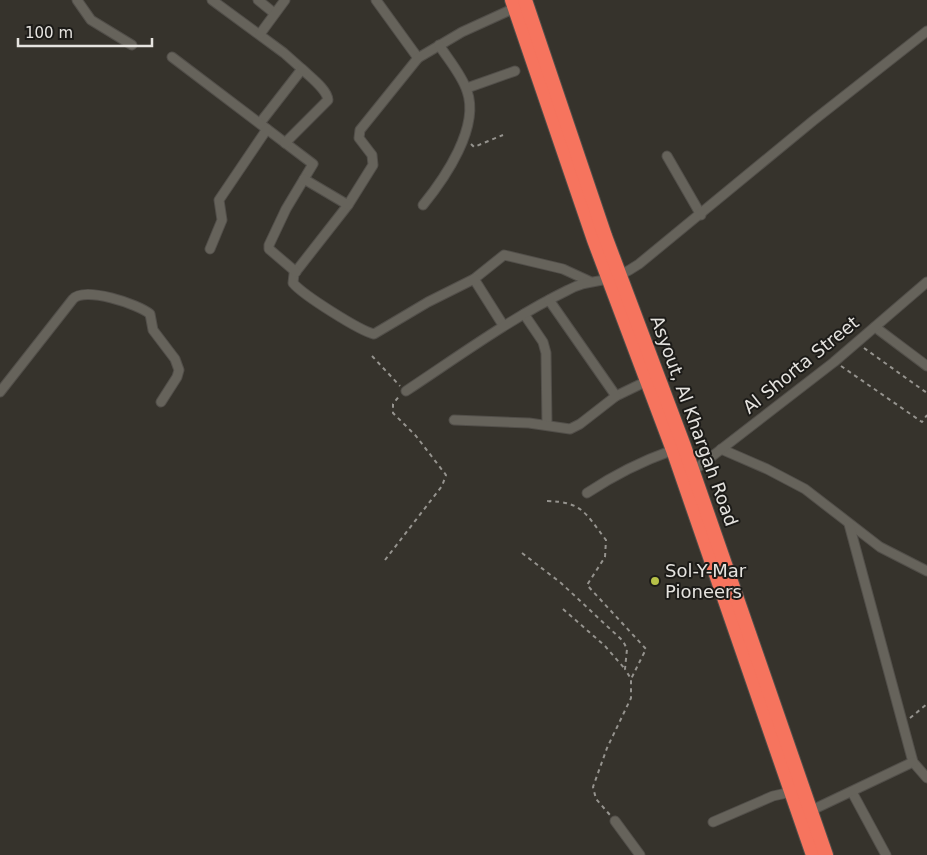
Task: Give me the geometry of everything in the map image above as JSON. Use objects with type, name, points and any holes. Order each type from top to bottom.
[{"type":"highway","name":"Asyout, Al Khargah Road","points":[[519,3],[605,236],[615,277],[647,381],[678,448],[693,471],[791,792],[813,855]]},
{"type":"highway","name":"Asyout, Al Khargah Road","points":[[615,277],[678,448],[737,617],[826,855]]},
{"type":"street","points":[[77,0],[91,20],[132,45]]},
{"type":"street","points":[[212,0],[260,34],[302,69],[328,96],[328,100],[285,143]]},
{"type":"street","points":[[258,0],[274,14]]},
{"type":"street","points":[[260,34],[285,0]]},
{"type":"street","points":[[376,0],[418,58]]},
{"type":"street","points":[[519,3],[418,58],[359,133],[360,141],[372,155],[374,162],[348,205],[296,272],[292,281],[296,287],[367,332],[374,334],[428,302],[474,278],[502,256],[508,254],[563,269],[589,281]]},
{"type":"street","points":[[406,391],[503,325],[589,281],[615,277],[650,256],[814,120],[927,31]]},
{"type":"street","points":[[423,205],[444,179],[463,137],[470,110],[467,88],[439,45]]},
{"type":"street","points":[[172,57],[313,164],[278,224],[269,247],[296,272]]},
{"type":"street","points":[[210,249],[222,220],[220,200],[264,126],[302,69]]},
{"type":"street","points":[[467,88],[515,71]]},
{"type":"street","points":[[667,156],[700,215]]},
{"type":"street","points":[[304,179],[348,205]]},
{"type":"street","points":[[474,278],[503,325]]},
{"type":"street","name":"Al Shorta Street","points":[[693,471],[834,362],[926,284]]},
{"type":"street","points":[[0,392],[73,299],[83,294],[134,305],[150,314],[153,330],[178,365],[177,377],[161,402]]},
{"type":"street","points":[[549,300],[616,396]]},
{"type":"street","points":[[524,314],[543,342],[546,353],[547,425]]},
{"type":"street","points":[[875,327],[927,366]]},
{"type":"street","points":[[454,420],[547,425],[563,428],[574,427],[616,396],[647,381]]},
{"type":"street","points":[[587,493],[633,466],[678,448]]},
{"type":"street","points":[[721,449],[768,469],[805,489],[849,524],[897,557],[927,571]]},
{"type":"street","points":[[849,524],[913,762],[927,778]]},
{"type":"street","points":[[810,811],[913,762]]},
{"type":"street","points":[[713,822],[773,796],[791,792]]},
{"type":"street","points":[[852,792],[886,855]]},
{"type":"street","points":[[615,821],[640,855]]},
{"type":"path","points":[[463,137],[474,147],[503,135]]},
{"type":"path","points":[[857,343],[927,393]]},
{"type":"path","points":[[372,356],[406,391],[397,397],[393,404],[393,412],[416,436],[446,476],[442,486],[385,560]]},
{"type":"path","points":[[834,362],[922,422],[927,415]]},
{"type":"path","points":[[547,501],[570,502],[578,507],[606,540],[605,557],[588,585],[646,649],[631,679],[631,698],[627,709],[607,748],[593,787],[596,799],[615,821]]},
{"type":"path","points":[[522,553],[561,583],[623,641],[627,649],[625,669]]},
{"type":"path","points":[[563,610],[605,646],[631,679]]},
{"type":"path","points":[[903,724],[927,704]]},
{"type":"place","name":"Sol-Y-Mar Pioneers","points":[[655,581]]}]
